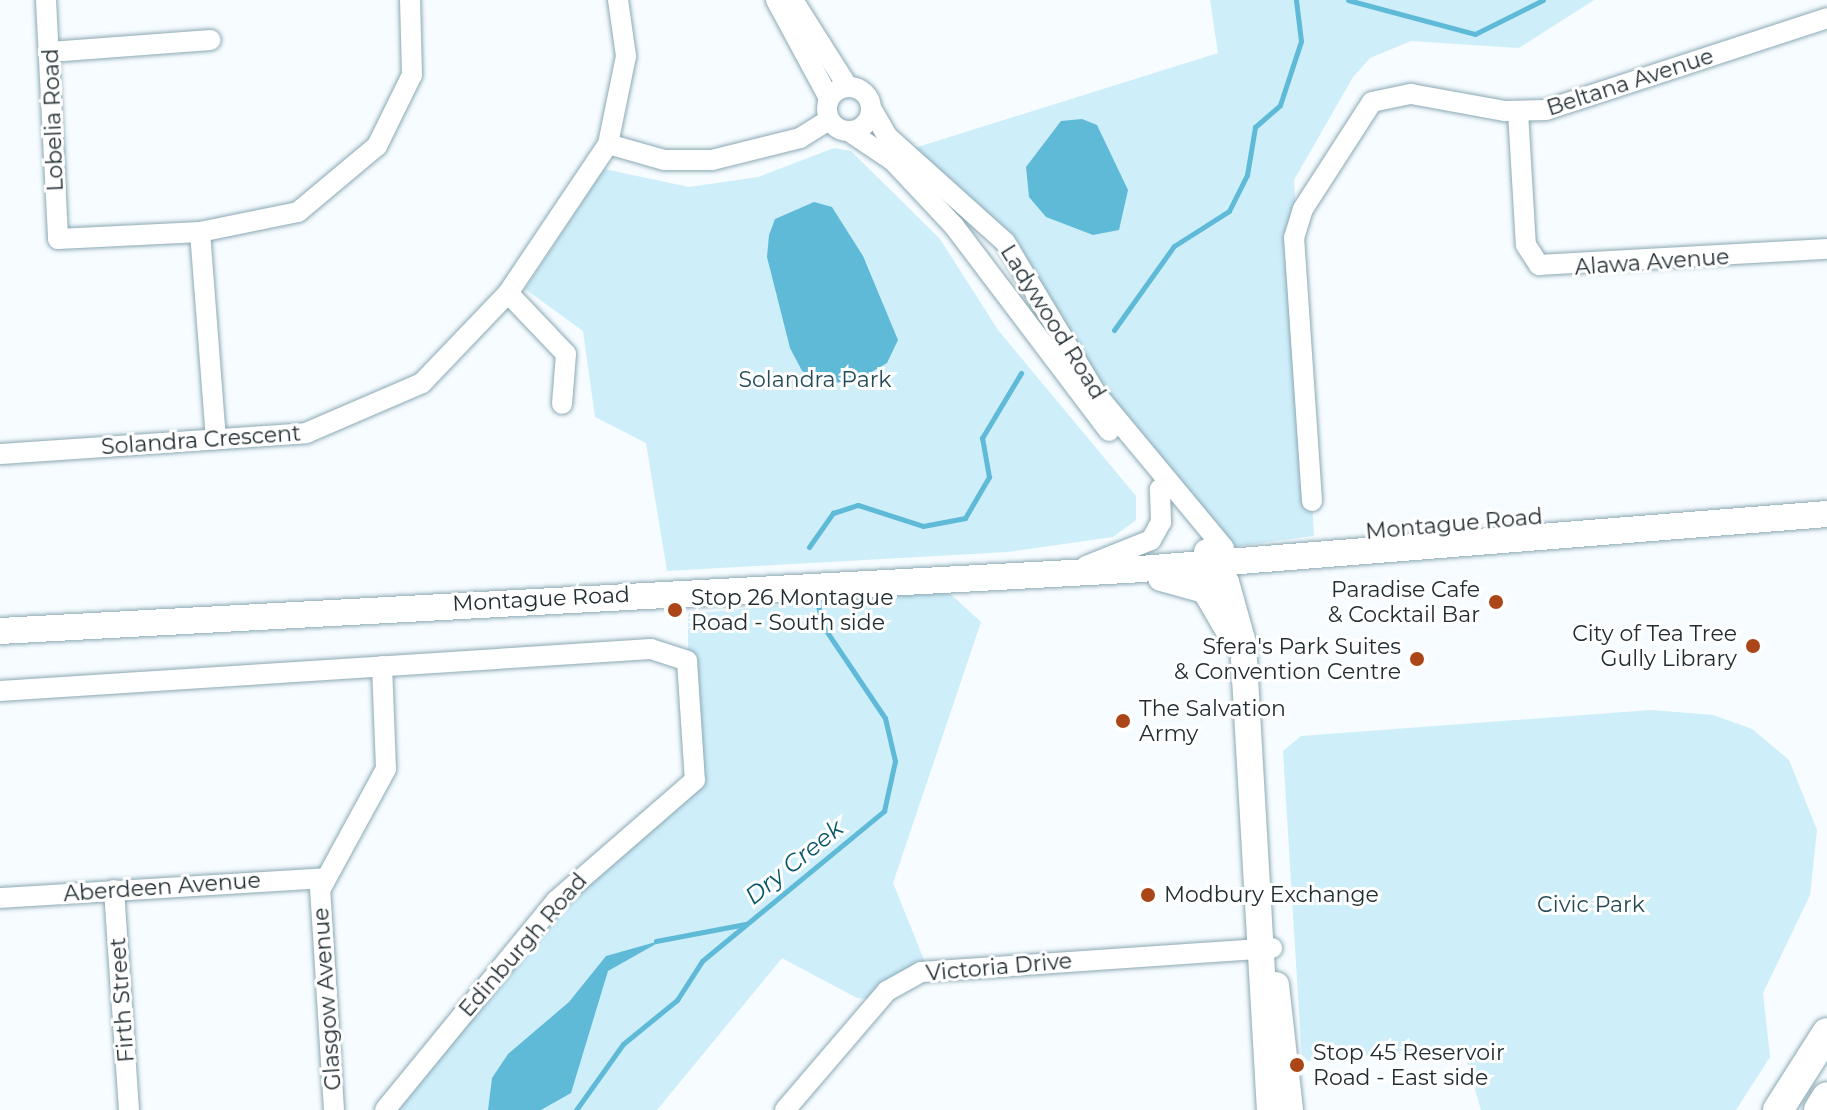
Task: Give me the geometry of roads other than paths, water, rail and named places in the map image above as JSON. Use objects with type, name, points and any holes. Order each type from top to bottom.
[{"type":"highway","points":[[1778,1110],[1827,1033]]},
{"type":"highway","points":[[1819,1110],[1827,1097]]},
{"type":"main road","name":"Montague Road","points":[[1219,555],[1532,517],[1827,500]]},
{"type":"main road","name":"Montague Road","points":[[0,631],[1082,567],[1827,514]]},
{"type":"main road","points":[[1219,555],[1243,643],[1247,757]]},
{"type":"main road","points":[[1219,555],[1253,619],[1259,670],[1270,1110]]},
{"type":"main road","points":[[1082,567],[1205,590],[1233,643],[1247,757],[1264,949],[1290,1110]]},
{"type":"street","name":"Lobelia Road","points":[[46,0],[58,239],[200,232]]},
{"type":"street","points":[[216,439],[200,232],[298,212],[377,146],[412,75],[410,0]]},
{"type":"street","name":"Solandra Crescent","points":[[0,454],[306,433],[422,383],[508,293],[608,144],[626,56],[618,0]]},
{"type":"street","points":[[784,2],[829,98],[829,120]]},
{"type":"street","points":[[784,2],[848,87],[861,91],[871,108],[867,122],[850,132],[829,120]]},
{"type":"street","name":"Beltana Avenue","points":[[1312,501],[1294,238],[1303,209],[1379,98],[1439,95],[1518,112],[1546,110],[1827,18]]},
{"type":"street","points":[[50,52],[211,40]]},
{"type":"street","points":[[829,98],[848,87]]},
{"type":"street","name":"Ladywood Road","points":[[871,108],[888,137],[1005,242],[1097,395],[1219,555]]},
{"type":"street","name":"Alawa Avenue","points":[[1518,112],[1526,245],[1539,265],[1827,249]]},
{"type":"street","points":[[608,144],[664,160],[712,160],[800,138],[829,120]]},
{"type":"street","name":"Ladywood Road","points":[[850,132],[893,161],[954,226],[1031,337],[1219,555]]},
{"type":"street","points":[[508,293],[566,354],[562,404]]},
{"type":"street","points":[[1082,567],[1151,540],[1161,522],[1160,489]]},
{"type":"street","name":"Edinburgh Road","points":[[382,666],[666,648],[687,661],[694,683],[695,780],[556,901],[385,1110]]},
{"type":"street","points":[[0,691],[382,666]]},
{"type":"street","name":"Glasgow Avenue","points":[[334,1110],[323,878],[386,769],[382,666]]},
{"type":"street","name":"Aberdeen Avenue","points":[[0,898],[323,878]]},
{"type":"street","name":"Firth Street","points":[[114,890],[129,1110]]},
{"type":"street","name":"Victoria Drive","points":[[785,1110],[887,991],[921,972],[1264,949]]},
{"type":"water","points":[[1082,119],[1097,125],[1128,190],[1119,230],[1093,235],[1046,217],[1029,197],[1026,167],[1061,121]]},
{"type":"water","points":[[814,202],[832,207],[863,256],[898,340],[887,363],[858,380],[825,384],[802,371],[790,348],[767,257],[769,235],[775,219]]},
{"type":"water","points":[[663,940],[608,971],[571,1093],[541,1110],[488,1110],[492,1078],[508,1054],[569,1002],[606,956]]},
{"type":"waterway","name":"Dry Creek","points":[[1114,330],[1174,246],[1229,211],[1247,175],[1255,127],[1280,105],[1301,41],[1296,0]]},
{"type":"waterway","name":"Dry Creek","points":[[1348,0],[1475,34],[1543,0]]},
{"type":"waterway","name":"Dry Creek","points":[[809,547],[833,513],[858,505],[923,526],[965,518],[989,477],[982,438],[1021,373]]},
{"type":"waterway","name":"Dry Creek","points":[[576,1110],[623,1044],[677,1000],[702,961],[884,811],[895,761],[885,718],[821,623],[818,604]]},
{"type":"waterway","points":[[656,941],[745,924]]},
{"type":"place","name":"Paradise Cafe & Cocktail Bar","points":[[1496,602]]},
{"type":"place","name":"Stop 26 Montague Road - South side","points":[[675,610]]},
{"type":"place","name":"City of Tea Tree Gully Library","points":[[1753,646]]},
{"type":"place","name":"Sfera's Park Suites & Convention Centre","points":[[1417,659]]},
{"type":"place","name":"The Salvation Army","points":[[1123,721]]},
{"type":"place","name":"Modbury Exchange","points":[[1148,895]]},
{"type":"place","name":"Stop 45 Reservoir Road - East side","points":[[1297,1065]]},
{"type":"park label","name":"Solandra Park","points":[[815,380]]},
{"type":"park label","name":"Civic Park","points":[[1591,905]]}]
